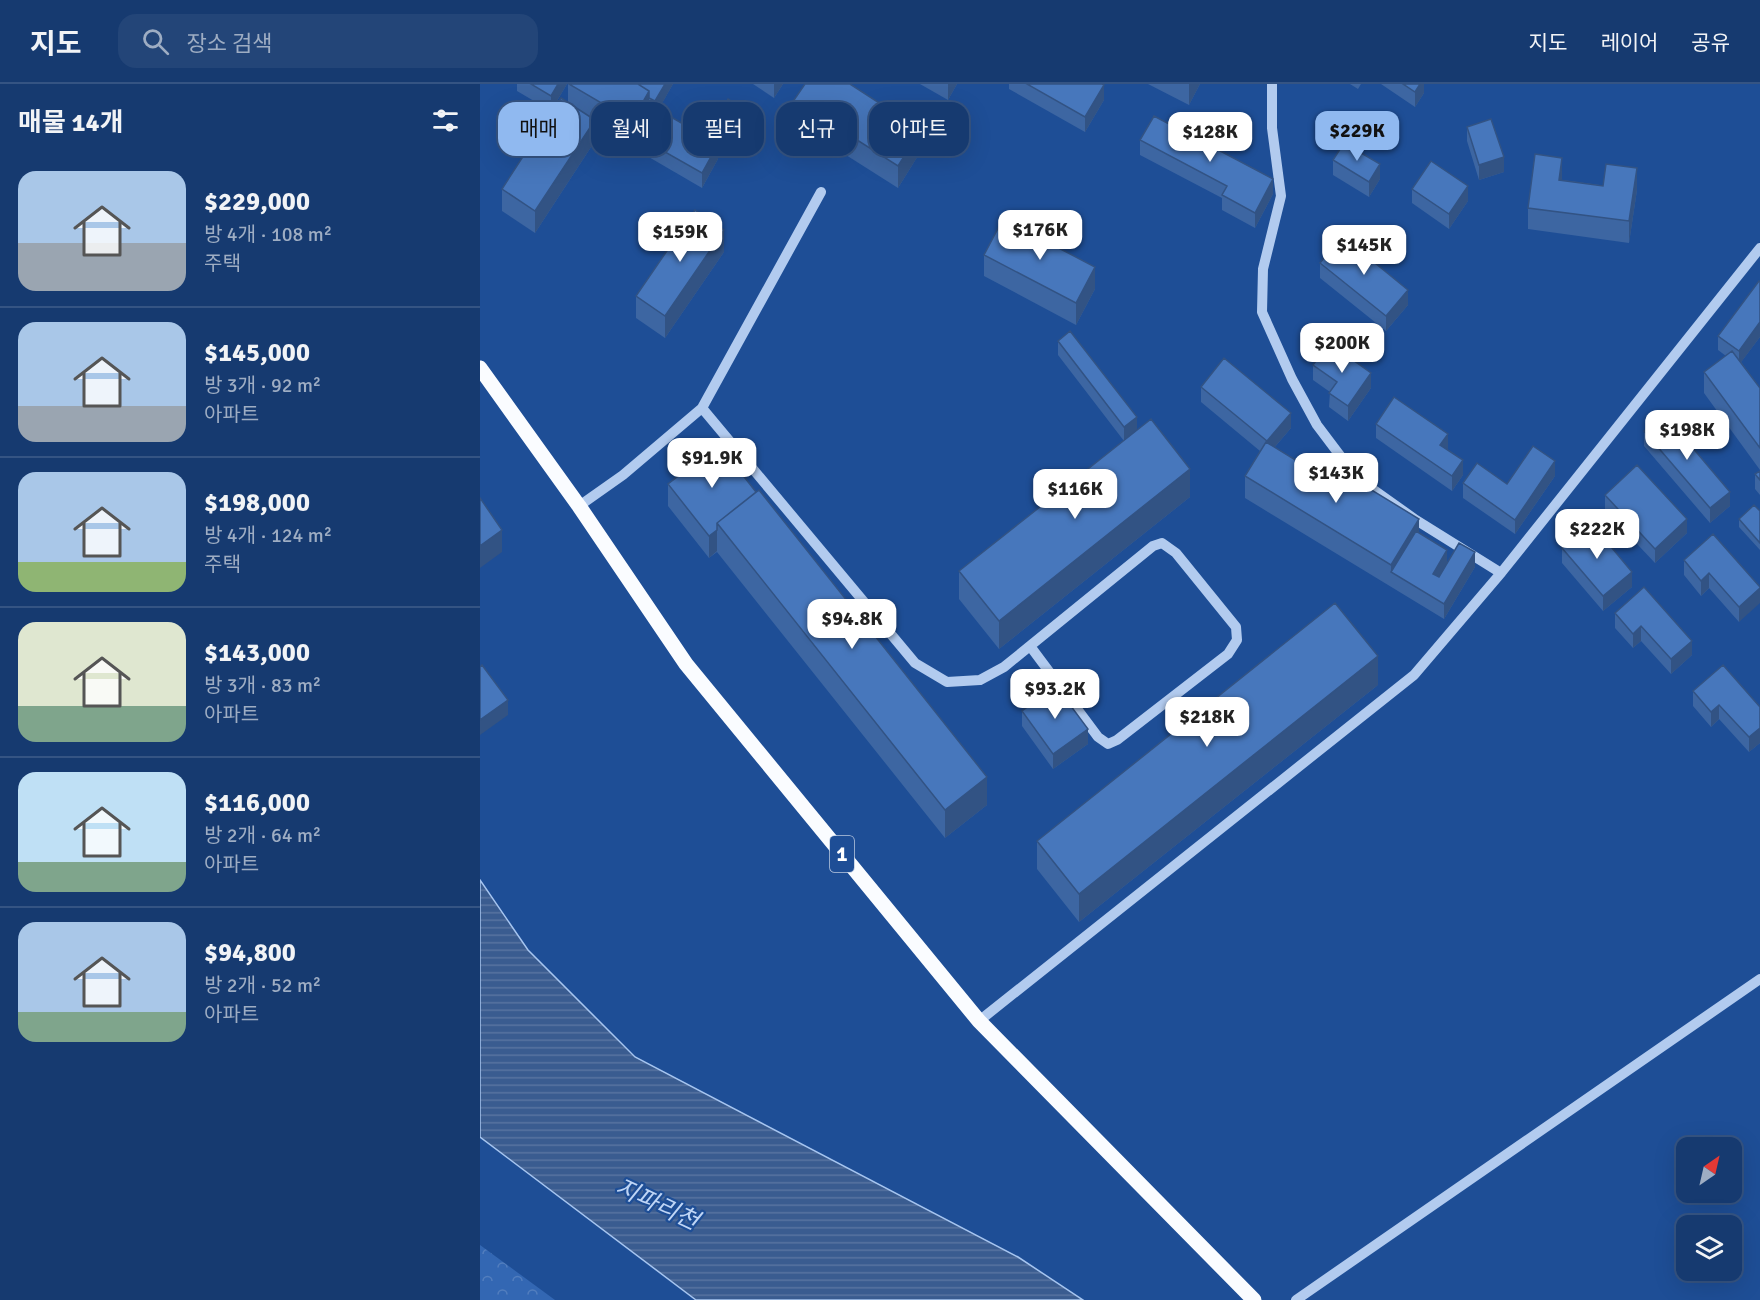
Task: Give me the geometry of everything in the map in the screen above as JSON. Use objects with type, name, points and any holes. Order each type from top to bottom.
[{"type":"main road","name":"1","points":[[480,368],[579,506],[686,664],[979,1021],[1254,1300]]},
{"type":"street","points":[[1272,84],[1272,128],[1281,196],[1263,269],[1262,312],[1292,379],[1317,425],[1357,478],[1501,573]]},
{"type":"street","points":[[579,506],[623,475],[702,408],[821,192]]},
{"type":"street","points":[[979,1021],[1414,675],[1501,573],[1760,248]]},
{"type":"street","points":[[702,408],[915,663],[947,682],[980,680],[1004,667],[1153,546],[1162,543],[1176,553],[1236,627],[1237,639],[1228,654],[1117,740],[1108,744],[1098,737],[1030,646]]},
{"type":"street","points":[[1296,1300],[1760,979]]},
{"type":"green space","points":[[480,1245],[555,1300],[480,1300]]},
{"type":"water","name":"지파리천","points":[[480,880],[528,950],[635,1057],[1018,1257],[1083,1300],[696,1300],[480,1137]]},
{"type":"building","points":[[531,84],[558,84],[551,96]]},
{"type":"building","points":[[569,84],[638,84],[649,91],[643,102],[600,102]]},
{"type":"building","points":[[638,84],[665,84],[655,101],[649,98],[649,91]]},
{"type":"building","points":[[805,84],[850,84],[878,102],[869,102],[869,148],[857,140],[857,102],[797,102],[794,100]]},
{"type":"building","points":[[1027,84],[1102,84],[1104,85],[1085,117]]},
{"type":"building","points":[[1403,84],[1420,84],[1415,92]]},
{"type":"building","points":[[579,110],[591,117],[591,126],[579,144]]},
{"type":"building","points":[[1154,116],[1273,179],[1255,213],[1222,195],[1227,186],[1140,140]]},
{"type":"building","points":[[671,117],[683,124],[683,156],[711,156],[702,173],[671,155]]},
{"type":"building","points":[[1491,119],[1504,157],[1479,165],[1467,127]]},
{"type":"building","points":[[1344,143],[1380,164],[1369,182],[1333,160]]},
{"type":"building","points":[[1535,154],[1562,158],[1559,180],[1603,186],[1606,164],[1637,168],[1629,221],[1528,208]]},
{"type":"building","points":[[523,156],[571,156],[535,211],[502,189]]},
{"type":"building","points":[[882,156],[904,156],[898,166]]},
{"type":"building","points":[[1431,161],[1468,186],[1449,214],[1412,189]]},
{"type":"building","points":[[695,210],[724,230],[665,316],[636,296]]},
{"type":"building","points":[[1003,219],[1095,267],[1076,303],[984,255]]},
{"type":"building","points":[[1342,236],[1408,290],[1386,316],[1320,263]]},
{"type":"building","points":[[1759,281],[1760,322],[1739,351],[1718,336]]},
{"type":"building","points":[[1070,331],[1137,417],[1124,427],[1058,341]]},
{"type":"building","points":[[1329,343],[1371,373],[1348,406],[1329,393],[1337,382],[1313,365]]},
{"type":"building","points":[[1732,351],[1760,388],[1760,448],[1704,372]]},
{"type":"building","points":[[1224,358],[1291,413],[1267,441],[1201,387]]},
{"type":"building","points":[[1394,397],[1448,434],[1440,445],[1463,460],[1452,476],[1376,424]]},
{"type":"building","points":[[1664,414],[1730,492],[1710,508],[1644,431]]},
{"type":"building","points":[[1151,419],[1190,469],[999,621],[959,571]]},
{"type":"building","points":[[1266,442],[1344,490],[1352,478],[1419,519],[1391,565],[1245,476]]},
{"type":"building","points":[[719,445],[756,492],[717,523],[717,530],[709,536],[668,484]]},
{"type":"building","points":[[1533,446],[1555,461],[1515,520],[1463,483],[1477,463],[1507,484]]},
{"type":"building","points":[[1637,465],[1687,519],[1655,549],[1605,495]]},
{"type":"building","points":[[759,490],[987,777],[945,810],[717,523]]},
{"type":"building","points":[[480,498],[502,530],[480,546]]},
{"type":"building","points":[[1754,505],[1760,511],[1760,543],[1739,519]]},
{"type":"building","points":[[1592,524],[1632,572],[1603,596],[1562,548]]},
{"type":"building","points":[[1416,531],[1447,550],[1433,574],[1439,577],[1459,543],[1475,552],[1444,604],[1391,572]]},
{"type":"building","points":[[1713,534],[1760,587],[1739,607],[1709,573],[1701,581],[1684,560]]},
{"type":"building","points":[[1644,587],[1692,641],[1671,659],[1641,626],[1633,634],[1615,613]]},
{"type":"building","points":[[1335,603],[1378,656],[1079,894],[1037,841]]},
{"type":"building","points":[[482,665],[508,700],[480,720],[480,667]]},
{"type":"building","points":[[1723,665],[1760,707],[1760,728],[1749,737],[1719,705],[1711,712],[1693,691]]},
{"type":"building","points":[[1056,686],[1088,729],[1053,754],[1022,711]]}]
